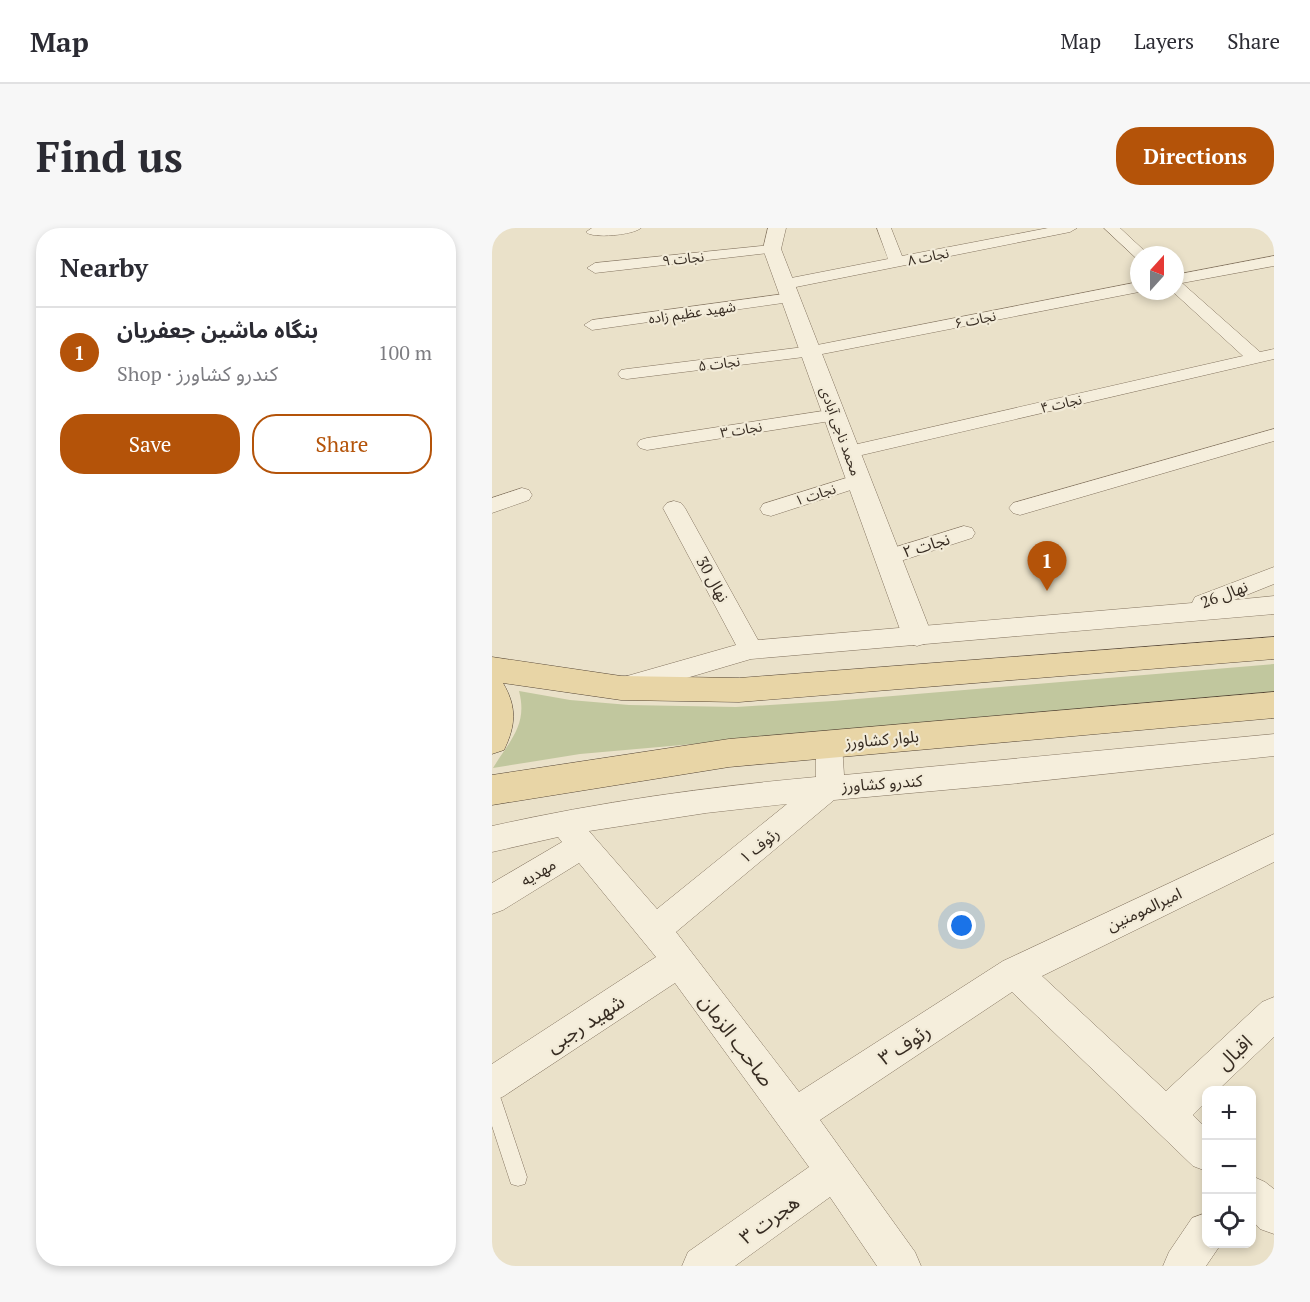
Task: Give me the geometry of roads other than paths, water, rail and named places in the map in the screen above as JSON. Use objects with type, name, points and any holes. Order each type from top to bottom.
[{"type":"main road","points":[[492,669],[621,688],[739,690],[1274,648]]},
{"type":"main road","points":[[492,691],[499,707],[498,722],[492,740]]},
{"type":"main road","name":"بلوار کشاورز","points":[[492,790],[729,753],[1274,705]]},
{"type":"street","points":[[593,232],[634,228]]},
{"type":"street","points":[[884,228],[897,262]]},
{"type":"street","name":"نجات ۸","points":[[789,291],[897,262],[1070,228]]},
{"type":"street","points":[[1111,228],[1131,246]]},
{"type":"street","name":"نجات ۹","points":[[595,268],[775,238]]},
{"type":"street","name":"محمد ناجی آبادی","points":[[775,238],[789,291],[917,635]]},
{"type":"street","points":[[1184,278],[1274,261]]},
{"type":"street","name":"نجات ۶","points":[[812,351],[1130,289]]},
{"type":"street","name":"شهید عظیم زاده","points":[[592,325],[789,291]]},
{"type":"street","points":[[1184,292],[1265,356]]},
{"type":"street","name":"نجات ۵","points":[[627,374],[812,351]]},
{"type":"street","name":"نجات ۴","points":[[849,452],[1265,356]]},
{"type":"street","name":"نجات ۳","points":[[647,444],[836,415]]},
{"type":"street","points":[[1020,508],[1274,435]]},
{"type":"street","name":"نجات ۱","points":[[771,509],[859,480]]},
{"type":"street","points":[[492,506],[522,495]]},
{"type":"street","name":"نهال 30","points":[[674,508],[751,650]]},
{"type":"street","name":"نجات ۲","points":[[888,557],[964,533]]},
{"type":"street","name":"نهال 26","points":[[1174,614],[1274,574]]},
{"type":"street","points":[[621,688],[751,650],[1274,605]]},
{"type":"street","points":[[829,744],[830,786]]},
{"type":"street","name":"کندرو کشاورز","points":[[492,839],[574,833],[664,805],[830,786],[923,780],[1273,747]]},
{"type":"street","name":"رئوف ۱","points":[[655,930],[830,786]]},
{"type":"street","name":"مهدیه","points":[[492,900],[574,833]]},
{"type":"street","name":"صاحب الزمان","points":[[574,833],[655,930],[795,1116],[901,1266]]},
{"type":"street","name":"امیرالمومنین","points":[[1014,972],[1274,847]]},
{"type":"street","name":"شهید رجبی","points":[[492,1084],[678,962]]},
{"type":"street","points":[[1014,972],[1202,1149]]},
{"type":"street","name":"رئوف ۳","points":[[795,1116],[1014,972]]},
{"type":"street","name":"اقبال","points":[[1167,1115],[1274,1014]]},
{"type":"street","name":"هجرت ۳","points":[[702,1266],[835,1171]]},
{"type":"street","points":[[1256,1199],[1274,1215]]},
{"type":"street","points":[[1183,1266],[1202,1238]]},
{"type":"lane","points":[[492,1098],[518,1177]]},
{"type":"place","name":"بنگاه ماشین جعفریان","points":[[1047,591]]}]
